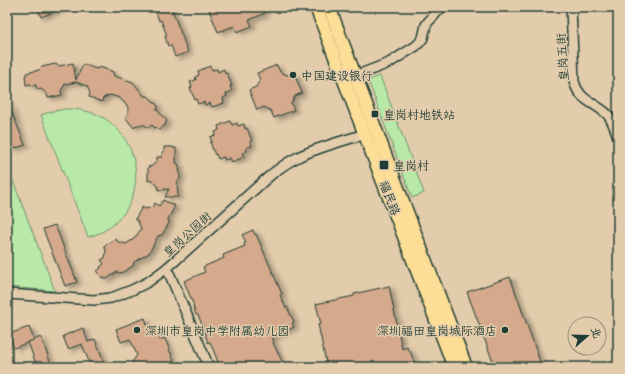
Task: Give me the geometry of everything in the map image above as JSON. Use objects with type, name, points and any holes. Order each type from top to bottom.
[{"type":"main road","name":"福民路","points":[[316,7],[454,367]]},
{"type":"main road","name":"福民路","points":[[329,7],[466,367]]},
{"type":"street","points":[[355,76],[389,63],[419,44],[423,38],[428,22],[442,7]]},
{"type":"street","name":"皇岗五街","points":[[571,7],[574,81],[577,90],[584,98],[607,114],[618,137]]},
{"type":"street","name":"皇岗公园街","points":[[7,294],[102,299],[118,296],[136,289],[168,268],[281,167],[306,154],[365,134]]},
{"type":"street","points":[[168,268],[210,367]]},
{"type":"green space","points":[[380,76],[424,193],[412,198],[368,80]]},
{"type":"green space","points":[[66,109],[90,112],[104,118],[117,128],[126,141],[133,156],[136,171],[135,187],[130,202],[122,215],[107,229],[88,237],[41,115]]},
{"type":"green space","points":[[7,165],[55,291],[7,287]]},
{"type":"building","points":[[37,7],[66,7],[41,17]]},
{"type":"building","points":[[156,7],[171,7],[188,52],[175,57],[171,45],[168,46],[165,36],[167,36],[161,20],[159,21]]},
{"type":"building","points":[[218,7],[263,7],[265,13],[249,20],[252,26],[237,32],[234,26],[218,32],[209,10]]},
{"type":"building","points":[[73,63],[76,80],[83,64],[96,69],[100,67],[113,72],[114,76],[133,82],[144,96],[148,96],[158,106],[157,110],[167,121],[165,123],[166,124],[159,130],[152,125],[148,128],[145,125],[137,125],[134,128],[125,117],[128,115],[128,107],[120,98],[110,95],[103,98],[102,102],[89,97],[90,93],[87,86],[76,82],[65,84],[61,91],[62,95],[48,98],[47,94],[41,89],[37,90],[36,85],[26,85],[26,73],[55,64],[59,66]]},
{"type":"building","points":[[277,65],[280,72],[287,75],[294,73],[302,93],[295,96],[291,103],[294,110],[274,118],[271,111],[264,107],[257,110],[249,90],[256,87],[260,80],[257,73]]},
{"type":"building","points":[[210,66],[212,70],[217,69],[218,72],[224,69],[225,74],[227,73],[232,86],[230,86],[232,91],[226,94],[227,96],[223,98],[224,103],[212,107],[210,103],[205,105],[204,102],[198,104],[190,88],[192,87],[190,82],[196,80],[195,77],[199,75],[198,71]]},
{"type":"building","points":[[7,100],[25,145],[13,149],[7,134]]},
{"type":"building","points":[[230,121],[232,125],[237,123],[238,126],[244,124],[245,129],[247,128],[252,141],[250,141],[252,146],[246,148],[247,151],[242,153],[244,157],[232,162],[230,158],[225,160],[224,157],[218,159],[210,142],[212,142],[210,137],[216,135],[215,132],[219,130],[218,126]]},
{"type":"building","points":[[164,147],[176,148],[176,163],[179,165],[180,179],[177,182],[178,197],[165,197],[169,189],[158,190],[158,186],[152,180],[148,181],[148,167],[152,166],[157,161],[157,157],[162,157]]},
{"type":"building","points":[[163,200],[175,206],[168,219],[169,223],[162,235],[158,236],[149,253],[134,262],[133,266],[121,273],[117,272],[105,280],[104,277],[102,278],[97,271],[104,264],[101,260],[105,258],[106,250],[104,246],[116,239],[118,242],[126,244],[134,239],[141,229],[138,221],[135,219],[142,207],[145,209],[153,207],[155,203],[159,206]]},
{"type":"building","points":[[55,225],[77,282],[65,286],[43,229]]},
{"type":"building","points":[[253,230],[282,294],[280,295],[294,322],[292,323],[294,327],[272,337],[273,343],[285,367],[215,367],[214,363],[218,362],[210,342],[208,343],[198,315],[196,315],[184,281],[205,272],[203,267],[224,258],[223,255],[245,246],[244,243],[246,242],[242,235]]},
{"type":"building","name":"深圳福田皇岗城际酒店","points":[[510,277],[542,367],[495,367],[467,292]]},
{"type":"building","points":[[389,286],[402,349],[407,347],[416,367],[327,367],[318,324],[321,324],[316,304],[354,296],[354,294]]},
{"type":"building","points":[[145,318],[149,330],[156,327],[160,340],[165,338],[176,367],[131,367],[137,355],[130,339],[121,342],[116,329]]},
{"type":"building","points":[[29,327],[34,340],[14,348],[9,334]]},
{"type":"building","points":[[83,328],[88,342],[95,339],[106,367],[91,367],[82,344],[68,349],[63,336]]},
{"type":"building","points":[[41,337],[52,367],[37,367],[28,342]]},
{"type":"place","name":"中国建设银行","points":[[293,75]]},
{"type":"place","name":"皇岗村地铁站","points":[[375,114]]},
{"type":"place","name":"皇岗村","points":[[384,165]]},
{"type":"place","name":"深圳市皇岗中学附属幼儿园","points":[[137,330]]},
{"type":"place","name":"深圳福田皇岗城际酒店","points":[[505,330]]}]
